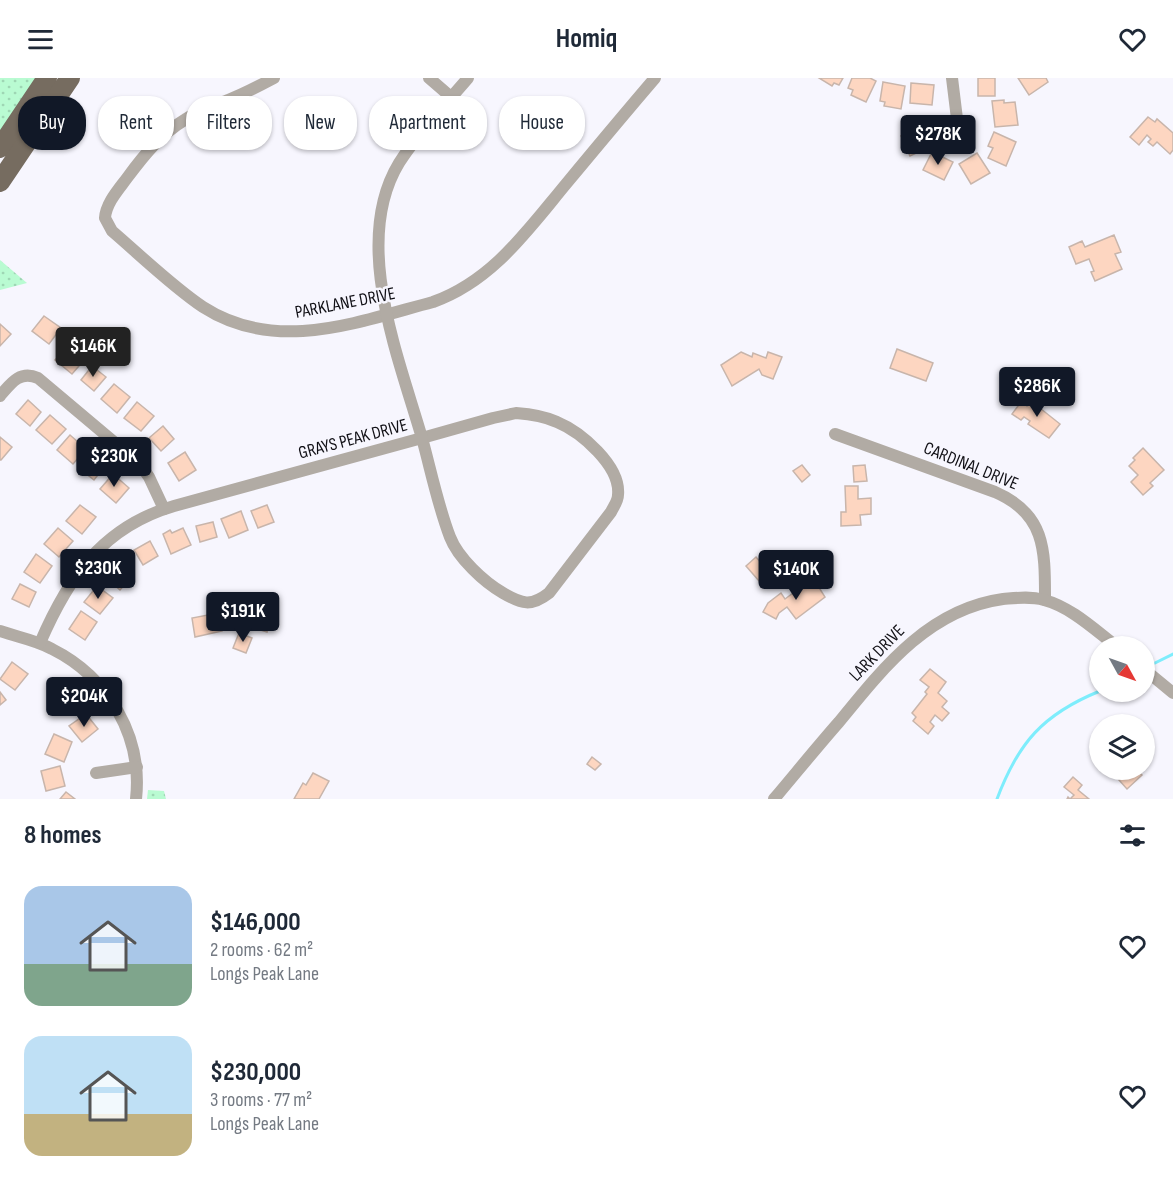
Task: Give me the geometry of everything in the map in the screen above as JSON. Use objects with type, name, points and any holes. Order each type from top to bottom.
[{"type":"main road","points":[[0,148],[47,78]]},
{"type":"main road","points":[[0,182],[70,78]]},
{"type":"street","name":"PARKLANE DRIVE","points":[[274,78],[185,119],[151,146],[105,213],[106,223],[112,231],[203,307],[239,325],[274,332],[310,331],[387,314],[450,296],[468,286],[494,267],[515,246],[655,78]]},
{"type":"street","points":[[429,78],[450,96]]},
{"type":"street","name":"GRAYS PEAK DRIVE","points":[[452,96],[468,78]]},
{"type":"street","points":[[952,78],[958,127]]},
{"type":"street","name":"GRAYS PEAK DRIVE","points":[[40,643],[60,599],[85,564],[120,532],[146,517],[164,509],[422,438],[387,314],[377,241],[383,203],[398,165],[410,150]]},
{"type":"street","points":[[0,396],[26,370],[38,378],[133,458],[149,477],[164,509]]},
{"type":"street","points":[[516,413],[541,417],[574,431],[598,451],[618,483],[618,498],[611,512],[549,593],[539,601],[521,603],[478,577],[451,539],[422,438],[516,413]]},
{"type":"street","name":"CARDINAL DRIVE","points":[[835,434],[995,492],[1020,505],[1039,535],[1043,557],[1045,600]]},
{"type":"street","name":"LARK DRIVE","points":[[774,799],[876,677],[925,630],[954,614],[979,604],[1021,597],[1045,600]]},
{"type":"street","points":[[1045,600],[1075,615],[1103,636]]},
{"type":"street","points":[[0,631],[40,643],[73,660],[102,687],[123,719],[131,739],[137,766],[136,799]]},
{"type":"street","points":[[1155,678],[1173,693]]},
{"type":"street","points":[[96,774],[137,766]]},
{"type":"green space","points":[[0,78],[39,78],[27,96],[18,96],[18,110],[0,137]]},
{"type":"green space","points":[[0,260],[27,283],[0,290]]},
{"type":"green space","points":[[148,790],[164,791],[166,799],[147,799]]},
{"type":"building","points":[[819,78],[843,78],[839,85],[834,83],[832,86]]},
{"type":"building","points":[[852,78],[870,78],[876,81],[866,102],[851,95],[853,90],[848,88]]},
{"type":"building","points":[[978,78],[995,78],[995,96],[978,96]]},
{"type":"building","points":[[1018,78],[1046,78],[1048,82],[1029,95]]},
{"type":"building","points":[[883,82],[905,86],[901,109],[884,106],[885,102],[880,101]]},
{"type":"building","points":[[911,83],[934,85],[932,105],[910,103]]},
{"type":"building","points":[[1004,100],[1004,103],[1015,102],[1018,125],[995,127],[992,101]]},
{"type":"building","points":[[1148,117],[1155,122],[1157,119],[1173,133],[1173,150],[1170,154],[1157,142],[1153,146],[1148,142],[1151,139],[1147,135],[1139,145],[1130,137]]},
{"type":"building","points":[[921,127],[927,140],[924,142],[927,148],[910,156],[901,136]]},
{"type":"building","points":[[994,132],[1016,142],[1006,166],[988,158],[993,148],[988,146]]},
{"type":"building","points":[[932,152],[953,162],[944,180],[923,170]]},
{"type":"building","points":[[977,153],[990,173],[971,184],[959,164]]},
{"type":"building","points":[[1114,235],[1121,252],[1115,254],[1122,269],[1095,281],[1089,259],[1076,264],[1069,247],[1082,241],[1085,247]]},
{"type":"building","points":[[44,316],[61,328],[49,344],[32,331]]},
{"type":"building","points":[[0,324],[11,334],[0,346]]},
{"type":"building","points":[[69,345],[85,359],[72,374],[55,360]]},
{"type":"building","points":[[897,349],[933,363],[926,381],[890,368]]},
{"type":"building","points":[[741,352],[752,357],[753,353],[766,358],[768,352],[782,357],[773,379],[762,375],[759,369],[732,386],[721,365]]},
{"type":"building","points":[[92,366],[106,377],[94,391],[81,380]]},
{"type":"building","points":[[114,384],[130,397],[117,413],[101,399]]},
{"type":"building","points":[[28,400],[41,412],[30,426],[16,414]]},
{"type":"building","points":[[1031,401],[1060,424],[1049,438],[1028,424],[1030,421],[1024,417],[1021,420],[1012,414],[1021,402],[1027,406]]},
{"type":"building","points":[[137,402],[154,416],[141,431],[124,418]]},
{"type":"building","points":[[50,415],[66,429],[52,444],[36,430]]},
{"type":"building","points":[[163,426],[174,439],[161,451],[149,438]]},
{"type":"building","points":[[70,435],[86,449],[73,464],[57,450]]},
{"type":"building","points":[[0,437],[12,447],[1,460],[0,460]]},
{"type":"building","points":[[1143,448],[1164,470],[1150,483],[1153,486],[1143,495],[1131,482],[1138,475],[1129,466]]},
{"type":"building","points":[[185,452],[196,470],[179,481],[168,463]]},
{"type":"building","points":[[92,455],[105,466],[94,480],[80,469]]},
{"type":"building","points":[[802,465],[810,475],[802,482],[793,471]]},
{"type":"building","points":[[865,465],[867,481],[854,482],[853,466]]},
{"type":"building","points":[[113,474],[129,488],[116,503],[100,489]]},
{"type":"building","points":[[845,486],[858,486],[858,499],[871,498],[871,514],[860,515],[861,525],[841,526],[841,512],[846,512]]},
{"type":"building","points":[[80,505],[96,517],[82,534],[66,521]]},
{"type":"building","points":[[267,505],[274,522],[258,528],[251,511]]},
{"type":"building","points":[[241,511],[248,530],[229,538],[221,519]]},
{"type":"building","points":[[213,522],[217,537],[200,542],[196,526]]},
{"type":"building","points":[[58,528],[73,541],[59,557],[44,544]]},
{"type":"building","points":[[183,528],[191,545],[171,554],[163,534],[170,530],[172,533]]},
{"type":"building","points":[[150,541],[158,556],[143,565],[134,550]]},
{"type":"building","points":[[36,554],[52,566],[40,583],[24,572]]},
{"type":"building","points":[[756,557],[769,572],[759,581],[746,566]]},
{"type":"building","points":[[120,561],[134,574],[120,590],[105,577]]},
{"type":"building","points":[[813,578],[825,597],[796,619],[787,607],[779,613],[776,619],[763,612],[768,603],[781,593],[785,599]]},
{"type":"building","points":[[20,584],[36,592],[29,607],[12,599]]},
{"type":"building","points":[[97,586],[113,598],[100,614],[84,602]]},
{"type":"building","points":[[261,604],[275,609],[273,615],[259,611]]},
{"type":"building","points":[[81,611],[97,622],[85,640],[69,629]]},
{"type":"building","points":[[258,612],[271,615],[267,632],[254,628]]},
{"type":"building","points":[[218,613],[222,631],[195,637],[192,618]]},
{"type":"building","points":[[239,633],[252,638],[246,653],[233,648]]},
{"type":"building","points":[[12,662],[28,674],[15,690],[0,679]]},
{"type":"building","points":[[930,669],[946,682],[938,693],[947,701],[942,707],[949,713],[942,721],[935,715],[930,722],[934,726],[928,734],[913,721],[916,717],[912,713],[927,694],[925,692],[929,687],[920,680]]},
{"type":"building","points":[[0,692],[6,700],[0,705]]},
{"type":"building","points":[[86,714],[98,729],[82,742],[69,726]]},
{"type":"building","points":[[54,734],[72,742],[64,762],[45,754]]},
{"type":"building","points":[[592,757],[601,764],[595,770],[587,764]]},
{"type":"building","points":[[60,766],[65,786],[46,791],[41,771]]},
{"type":"building","points":[[313,773],[329,781],[319,799],[294,799],[303,783],[306,785]]},
{"type":"building","points":[[1073,777],[1082,785],[1078,790],[1089,799],[1070,799],[1074,795],[1064,787]]},
{"type":"building","points":[[1119,780],[1137,780],[1127,789]]},
{"type":"building","points":[[66,792],[75,799],[60,799]]},
{"type":"waterway","points":[[1155,663],[1173,654]]},
{"type":"waterway","points":[[997,799],[1014,762],[1035,733],[1063,710],[1089,696]]}]
